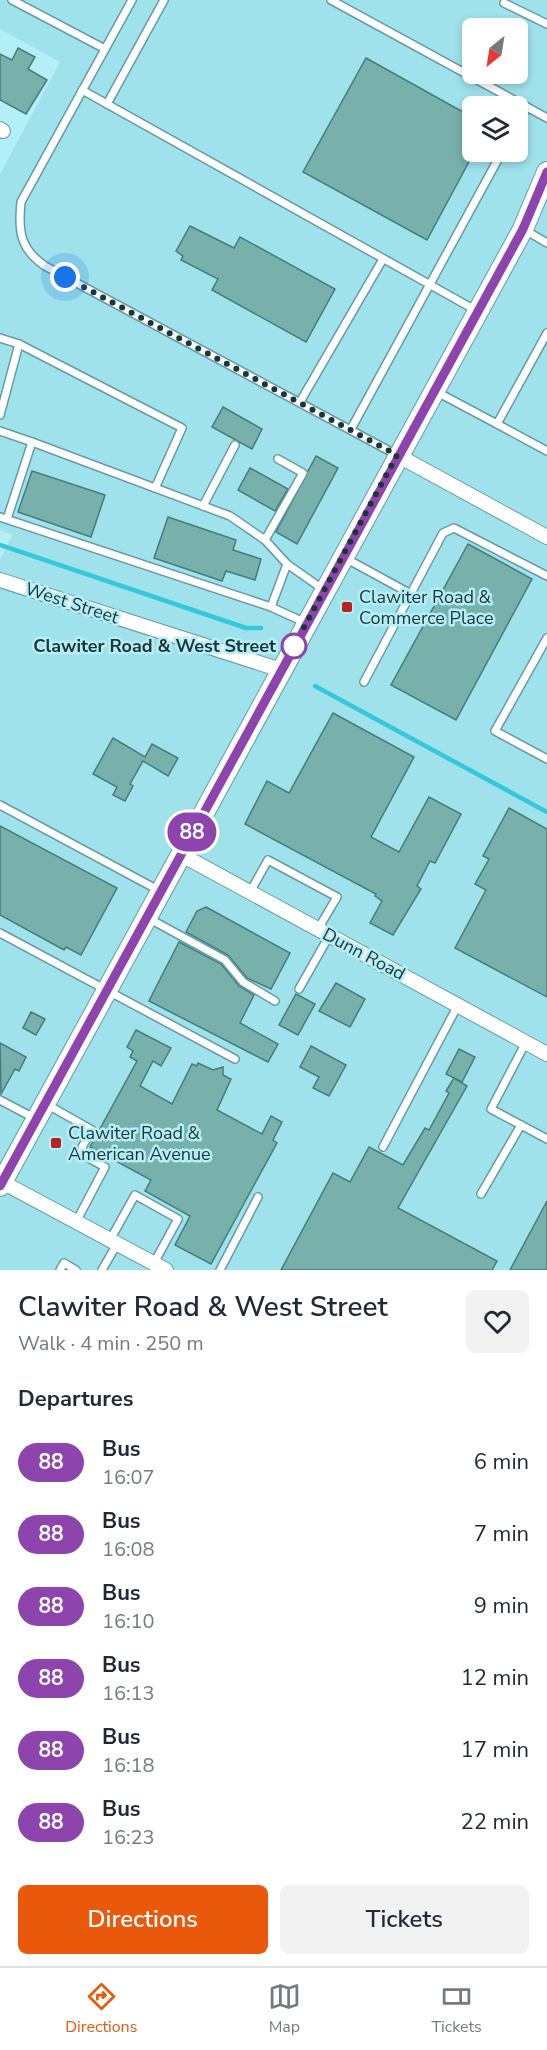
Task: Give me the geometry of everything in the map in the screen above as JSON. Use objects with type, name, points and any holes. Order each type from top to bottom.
[{"type":"main road","points":[[1,1184],[397,455],[523,229],[547,172]]},
{"type":"street","points":[[397,455],[547,537]]},
{"type":"street","name":"West Street","points":[[0,580],[281,670]]},
{"type":"street","name":"Dunn Road","points":[[180,854],[547,1054]]},
{"type":"street","points":[[1,1184],[160,1267]]},
{"type":"lane","points":[[132,0],[21,202],[19,221],[21,241],[28,252],[45,267],[397,455]]},
{"type":"lane","points":[[107,104],[164,0]]},
{"type":"lane","points":[[331,0],[507,96]]},
{"type":"lane","points":[[18,1],[105,49]]},
{"type":"lane","points":[[504,3],[547,24]]},
{"type":"lane","points":[[82,90],[477,312]]},
{"type":"lane","points":[[528,108],[547,118]]},
{"type":"lane","points":[[351,429],[496,162]]},
{"type":"lane","points":[[523,229],[547,243]]},
{"type":"lane","points":[[300,402],[382,259]]},
{"type":"lane","points":[[497,424],[547,333]]},
{"type":"lane","points":[[0,338],[19,344],[182,428],[156,486]]},
{"type":"lane","points":[[0,415],[19,344]]},
{"type":"lane","points":[[434,390],[547,451]]},
{"type":"lane","points":[[0,431],[156,486],[230,516],[265,540],[287,564],[324,590]]},
{"type":"lane","points":[[32,442],[4,518],[271,607],[306,622]]},
{"type":"lane","points":[[203,506],[235,445]]},
{"type":"lane","points":[[265,540],[303,473],[278,459]]},
{"type":"lane","points":[[364,682],[443,534],[454,528],[547,576]]},
{"type":"lane","points":[[342,557],[411,594]]},
{"type":"lane","points":[[271,607],[287,564]]},
{"type":"lane","points":[[547,638],[495,731],[547,759]]},
{"type":"lane","points":[[0,805],[160,891]]},
{"type":"lane","points":[[250,892],[268,860],[337,897],[299,989]]},
{"type":"lane","points":[[146,917],[225,960],[243,982],[275,1001]]},
{"type":"lane","points":[[0,933],[234,1059]]},
{"type":"lane","points":[[383,1146],[458,1005]]},
{"type":"lane","points":[[526,1042],[491,1109],[547,1139]]},
{"type":"lane","points":[[0,1100],[41,1111],[92,1130],[82,1147],[83,1155],[105,1167],[76,1222]]},
{"type":"lane","points":[[481,1194],[521,1125]]},
{"type":"lane","points":[[102,1270],[135,1196],[178,1219],[160,1267]]},
{"type":"lane","points":[[220,1270],[258,1197]]},
{"type":"lane","points":[[60,1270],[64,1263],[76,1270]]},
{"type":"shaded area","points":[[0,0],[547,0],[547,1270],[0,1270],[0,559],[13,535],[0,530],[0,174],[60,62],[0,29]]},
{"type":"building","points":[[18,48],[35,57],[28,69],[47,80],[26,114],[0,100],[0,54],[12,60]]},
{"type":"building","points":[[366,58],[462,111],[462,162],[469,162],[427,240],[303,172]]},
{"type":"building","points":[[190,226],[234,248],[240,237],[335,289],[306,342],[212,290],[218,279],[181,260],[183,256],[176,251]]},
{"type":"building","points":[[223,407],[262,429],[252,449],[212,427]]},
{"type":"building","points":[[316,456],[338,468],[297,544],[276,532]]},
{"type":"building","points":[[250,468],[288,489],[275,511],[238,490]]},
{"type":"building","points":[[32,471],[105,495],[91,537],[18,512]]},
{"type":"building","points":[[168,517],[236,540],[233,550],[261,559],[255,580],[226,571],[222,581],[154,558]]},
{"type":"building","points":[[468,544],[532,579],[456,720],[391,685]]},
{"type":"building","points":[[333,713],[414,757],[371,837],[399,852],[429,797],[461,814],[435,863],[430,861],[417,886],[421,889],[393,935],[370,923],[382,901],[375,896],[376,894],[245,824],[267,781],[289,793]]},
{"type":"building","points":[[113,738],[145,757],[152,744],[178,758],[168,776],[143,761],[130,784],[133,786],[125,801],[113,795],[117,787],[93,774]]},
{"type":"building","points":[[509,808],[547,829],[547,997],[455,948],[486,890],[475,884],[489,859],[483,856]]},
{"type":"building","points":[[0,826],[117,888],[81,955],[66,947],[64,950],[0,915]]},
{"type":"building","points":[[206,907],[290,953],[271,989],[247,978],[228,955],[186,932],[197,911]]},
{"type":"building","points":[[179,942],[221,964],[239,986],[254,995],[240,1023],[278,1044],[268,1062],[149,1001]]},
{"type":"building","points":[[336,983],[365,999],[350,1027],[319,1011]]},
{"type":"building","points":[[296,994],[315,1004],[298,1035],[279,1025]]},
{"type":"building","points":[[31,1012],[45,1019],[36,1035],[23,1028]]},
{"type":"building","points":[[136,1030],[171,1048],[161,1066],[153,1061],[140,1086],[172,1104],[192,1064],[197,1066],[198,1063],[213,1070],[223,1067],[223,1075],[231,1079],[217,1110],[262,1134],[271,1116],[282,1122],[273,1140],[277,1143],[211,1264],[175,1245],[190,1216],[145,1191],[151,1180],[90,1147],[137,1061],[130,1057],[133,1051],[127,1047]]},
{"type":"building","points":[[0,1043],[26,1057],[19,1071],[15,1069],[1,1094]]},
{"type":"building","points":[[311,1046],[346,1065],[329,1096],[313,1088],[319,1077],[300,1067]]},
{"type":"building","points":[[459,1049],[475,1057],[462,1082],[446,1074]]},
{"type":"building","points":[[454,1078],[467,1086],[398,1208],[497,1261],[492,1270],[281,1270],[333,1173],[350,1182],[369,1147],[403,1165],[425,1128],[429,1130],[449,1093],[446,1091]]},
{"type":"building","points":[[547,1201],[547,1270],[510,1270]]},
{"type":"waterway","points":[[0,545],[246,628],[261,628]]},
{"type":"waterway","points":[[315,686],[547,812]]},
{"type":"bus line","name":"88","points":[[0,1186],[387,474],[523,229],[547,172]]},
{"type":"place","name":"Clawiter Road & Commerce Place","points":[[347,607]]},
{"type":"place","name":"Clawiter Road & West Street","points":[[294,646]]},
{"type":"place","name":"Clawiter Road & American Avenue","points":[[56,1143]]},
{"type":"route","points":[[65,277],[397,455],[294,646]]}]
